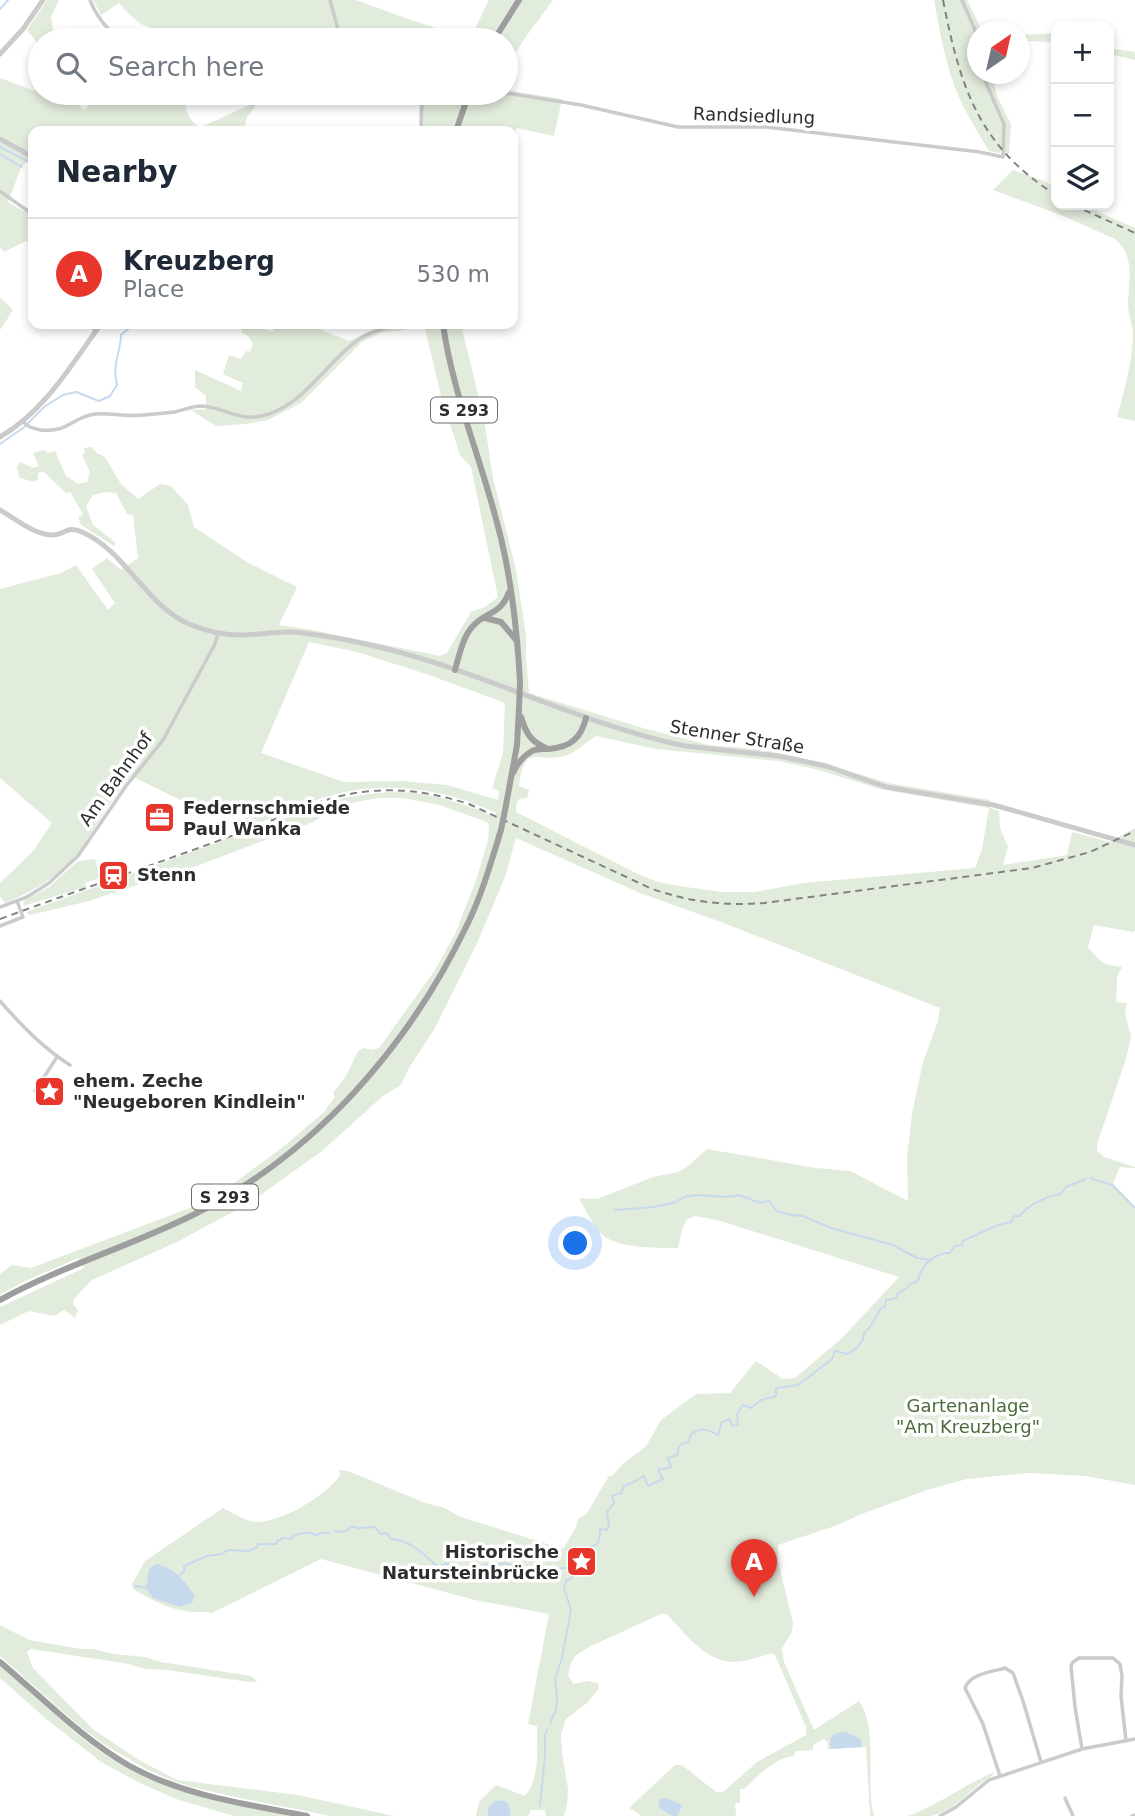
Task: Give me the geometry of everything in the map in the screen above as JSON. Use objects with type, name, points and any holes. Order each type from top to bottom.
[{"type":"highway","points":[[502,28],[519,0]]},
{"type":"highway","points":[[458,126],[465,105]]},
{"type":"highway","name":"S 293","points":[[0,1300],[195,1214],[271,1166],[313,1132],[352,1095],[379,1064],[429,994],[468,924],[501,830],[513,773],[520,682],[509,578],[493,508],[456,384],[444,329]]},
{"type":"highway","points":[[455,670],[469,631],[483,618],[499,609],[506,601],[511,588]]},
{"type":"highway","points":[[483,618],[501,622],[517,642]]},
{"type":"highway","points":[[519,710],[526,733],[538,745],[547,749]]},
{"type":"highway","points":[[513,773],[527,755],[539,749],[565,746],[573,742],[583,730],[586,718]]},
{"type":"highway","points":[[0,1662],[86,1736],[145,1774],[195,1793],[307,1816]]},
{"type":"street","points":[[0,54],[23,29],[43,0]]},
{"type":"street","points":[[90,0],[107,28]]},
{"type":"street","points":[[330,0],[338,28]]},
{"type":"street","points":[[962,0],[971,21]]},
{"type":"street","name":"Randsiedlung","points":[[518,95],[581,105],[678,127],[780,128],[1003,157],[1004,124],[986,84]]},
{"type":"street","points":[[422,105],[422,126]]},
{"type":"street","points":[[0,139],[28,154]]},
{"type":"street","points":[[1,192],[28,211]]},
{"type":"street","points":[[23,421],[27,427],[52,431],[96,414],[135,416],[199,406],[248,417],[270,414],[303,393],[354,343],[380,329]]},
{"type":"street","points":[[0,438],[23,421],[69,371],[96,330]]},
{"type":"street","name":"Stenner Straße","points":[[0,510],[30,529],[42,533],[54,535],[71,528],[81,531],[98,541],[121,561],[160,606],[188,624],[218,633],[240,635],[291,632],[381,648],[455,670],[586,718],[685,746],[779,756],[827,766],[886,787],[994,805],[1135,845]]},
{"type":"street","name":"Am Bahnhof","points":[[0,907],[27,897],[49,883],[78,856],[126,786],[163,740],[215,644],[218,633]]},
{"type":"street","points":[[0,926],[23,917],[17,901]]},
{"type":"street","points":[[0,1001],[31,1034],[70,1065]]},
{"type":"street","points":[[35,1091],[57,1057]]},
{"type":"street","points":[[1082,1749],[1070,1666],[1079,1658],[1113,1658],[1120,1664],[1126,1741]]},
{"type":"street","points":[[1000,1776],[983,1724],[965,1688],[971,1678],[1005,1668],[1013,1673],[1041,1762]]},
{"type":"street","points":[[940,1816],[956,1807],[989,1780],[1082,1749],[1135,1739]]},
{"type":"street","points":[[1065,1798],[1073,1816]]},
{"type":"green space","points":[[47,0],[59,0],[51,17],[53,28],[28,28]]},
{"type":"green space","points":[[93,0],[356,0],[436,28],[151,28],[136,20],[119,3],[101,15]]},
{"type":"green space","points":[[489,0],[553,0],[518,49],[518,28],[475,28]]},
{"type":"green space","points":[[934,0],[967,0],[977,21],[967,21],[967,84],[994,84],[997,96],[1011,124],[1009,154],[1002,150],[999,153],[989,151],[960,100],[942,41]]},
{"type":"green space","points":[[1051,33],[1051,42],[1030,41],[1030,34]]},
{"type":"green space","points":[[1114,49],[1135,52],[1135,60],[1114,55]]},
{"type":"green space","points":[[0,78],[28,88],[28,105],[80,105],[86,110],[88,105],[186,105],[190,118],[197,126],[28,126],[28,160],[21,168],[8,202],[28,212],[28,242],[4,252],[0,247]]},
{"type":"green space","points":[[518,92],[562,99],[554,136],[518,128],[518,126],[419,126],[420,105],[518,105]]},
{"type":"green space","points":[[254,105],[245,126],[203,126]]},
{"type":"green space","points":[[1013,170],[1051,185],[1051,210],[1096,210],[1135,228],[1135,421],[1117,417],[1133,336],[1128,307],[1129,268],[1126,253],[1115,239],[1061,215],[993,190]]},
{"type":"green space","points":[[0,297],[13,310],[1,329],[0,329]]},
{"type":"green space","points":[[242,329],[273,332],[274,329],[319,329],[349,341],[375,329],[404,329],[380,333],[362,342],[301,403],[268,420],[216,426],[191,410],[206,409],[206,396],[195,387],[195,370],[241,391],[243,383],[223,374],[229,355],[241,359],[246,351],[250,352],[253,344],[248,336],[241,332]]},
{"type":"green space","name":"Gartenanlage \"Am Kreuzberg\"","points":[[425,329],[462,329],[484,419],[493,478],[516,570],[526,635],[529,693],[709,745],[767,750],[827,764],[888,783],[990,800],[990,808],[999,811],[1000,828],[1008,847],[1003,865],[1067,855],[1072,832],[1110,842],[1135,828],[1135,930],[1133,932],[1094,925],[1088,947],[1102,962],[1122,967],[1117,977],[1116,1002],[1127,1003],[1125,1013],[1131,1037],[1097,1151],[1104,1157],[1135,1167],[1120,1167],[1113,1183],[1135,1207],[1135,1485],[1085,1476],[1027,1473],[967,1479],[927,1490],[778,1545],[778,1561],[793,1623],[792,1632],[782,1648],[784,1662],[814,1730],[859,1701],[869,1726],[874,1816],[870,1816],[866,1747],[828,1749],[828,1742],[824,1739],[813,1745],[813,1750],[796,1751],[794,1756],[780,1760],[744,1789],[740,1789],[740,1803],[735,1803],[736,1816],[676,1816],[680,1811],[658,1807],[672,1816],[642,1816],[629,1808],[675,1765],[682,1765],[716,1792],[723,1792],[757,1762],[806,1735],[806,1727],[775,1655],[771,1653],[738,1662],[723,1661],[704,1652],[667,1614],[661,1614],[591,1646],[576,1655],[571,1663],[568,1675],[573,1684],[588,1681],[598,1683],[599,1688],[587,1703],[566,1719],[561,1734],[568,1789],[564,1816],[546,1816],[545,1810],[531,1810],[528,1816],[509,1816],[511,1811],[497,1800],[489,1806],[487,1816],[476,1816],[479,1802],[496,1785],[525,1796],[533,1781],[537,1763],[537,1726],[528,1724],[549,1614],[475,1600],[321,1559],[212,1613],[190,1612],[167,1606],[133,1589],[132,1584],[145,1561],[223,1508],[254,1522],[269,1521],[304,1506],[325,1491],[340,1475],[339,1470],[348,1471],[425,1503],[442,1507],[461,1517],[563,1549],[578,1519],[587,1513],[609,1476],[646,1446],[661,1420],[696,1394],[730,1393],[756,1361],[783,1379],[795,1378],[842,1338],[899,1277],[717,1220],[695,1216],[686,1220],[678,1248],[624,1244],[605,1237],[599,1231],[579,1198],[597,1199],[653,1177],[678,1172],[707,1149],[816,1168],[850,1171],[908,1200],[907,1158],[912,1114],[923,1062],[940,1008],[640,893],[516,838],[505,877],[477,943],[435,1028],[401,1085],[383,1096],[322,1151],[251,1202],[177,1242],[92,1280],[74,1299],[73,1304],[78,1310],[75,1318],[64,1310],[54,1316],[29,1311],[0,1325],[0,1307],[84,1268],[78,1258],[0,1295],[0,1274],[12,1265],[31,1268],[200,1204],[233,1184],[323,1113],[335,1097],[333,1093],[346,1076],[358,1051],[364,1048],[379,1048],[435,970],[455,934],[475,883],[488,841],[489,825],[439,805],[403,798],[377,798],[342,805],[313,822],[160,880],[151,880],[89,901],[30,915],[26,912],[337,799],[405,792],[445,799],[495,816],[496,813],[438,793],[377,788],[324,797],[244,829],[245,808],[242,803],[209,814],[131,776],[73,859],[46,881],[5,903],[0,897],[0,883],[33,851],[52,823],[0,778],[0,589],[61,573],[76,565],[108,610],[115,603],[92,569],[107,558],[121,570],[138,558],[133,515],[127,514],[116,493],[93,495],[86,506],[93,525],[116,543],[114,546],[81,525],[78,518],[83,514],[70,492],[66,493],[44,472],[38,473],[38,480],[32,482],[19,477],[17,467],[20,462],[33,468],[39,466],[33,453],[55,451],[66,476],[78,484],[87,482],[90,472],[82,455],[85,453],[84,448],[92,447],[105,457],[121,484],[138,499],[160,484],[171,486],[188,505],[194,527],[247,562],[297,587],[279,625],[440,656],[447,653],[471,612],[485,607],[498,597],[471,467],[460,455],[442,400]],"holes":[[[309,642],[357,652],[505,703],[503,753],[492,788],[499,791],[498,800],[447,785],[405,781],[344,782],[261,753]],[[596,736],[656,749],[778,761],[819,770],[880,789],[989,808],[982,849],[975,868],[803,883],[755,892],[722,892],[658,882],[516,812],[519,799],[527,798],[529,790],[519,786],[521,772],[529,759],[567,755]],[[164,1565],[183,1579],[180,1607]]]},
{"type":"green space","points":[[95,859],[100,878],[85,883],[86,887],[23,906],[24,901],[49,887],[78,861]]},
{"type":"green space","points":[[0,1625],[29,1640],[251,1676],[257,1681],[145,1669],[129,1664],[31,1649],[27,1652],[33,1668],[94,1730],[139,1760],[177,1780],[298,1795],[394,1816],[330,1816],[192,1787],[146,1769],[105,1745],[78,1725],[0,1656]]},
{"type":"green space","points":[[0,1666],[79,1735],[128,1768],[150,1779],[196,1795],[290,1816],[234,1816],[176,1799],[140,1783],[101,1762],[45,1718],[0,1678]]},
{"type":"green space","points":[[994,1772],[948,1809],[931,1816],[908,1816],[930,1806]]},
{"type":"water","points":[[156,1564],[168,1568],[183,1581],[195,1596],[192,1603],[180,1607],[153,1598],[146,1588],[149,1569]]},
{"type":"water","points":[[845,1732],[861,1739],[862,1747],[831,1749],[832,1736]]},
{"type":"water","points":[[666,1798],[682,1807],[677,1816],[672,1816],[658,1807],[660,1799]]},
{"type":"water","points":[[497,1800],[507,1802],[511,1811],[509,1816],[487,1816],[489,1806]]},
{"type":"waterway","points":[[0,9],[8,0]]},
{"type":"waterway","points":[[0,147],[28,161]]},
{"type":"waterway","points":[[0,154],[22,167]]},
{"type":"waterway","points":[[0,444],[23,428],[44,407],[63,395],[76,392],[99,401],[110,396],[117,385],[116,365],[121,335],[128,329]]},
{"type":"waterway","points":[[1090,1178],[1112,1185],[1135,1208]]},
{"type":"waterway","points":[[334,1531],[348,1530],[351,1526],[375,1527],[381,1534],[386,1533],[391,1539],[411,1545],[439,1568],[446,1563],[460,1572],[467,1568],[477,1569],[483,1565],[505,1563],[515,1572],[544,1573],[545,1569],[576,1567],[587,1555],[589,1548],[597,1544],[600,1529],[607,1530],[607,1512],[614,1503],[612,1496],[621,1493],[624,1486],[644,1476],[648,1486],[663,1479],[658,1470],[671,1467],[668,1458],[677,1455],[680,1446],[689,1442],[691,1434],[704,1430],[718,1435],[722,1422],[729,1419],[733,1426],[738,1425],[737,1414],[743,1405],[751,1408],[761,1400],[776,1396],[776,1388],[798,1385],[832,1359],[835,1351],[848,1354],[861,1343],[864,1333],[872,1325],[881,1308],[885,1307],[886,1300],[897,1298],[898,1293],[917,1282],[923,1268],[933,1258],[950,1253],[955,1246],[962,1245],[963,1241],[1011,1222],[1014,1216],[1020,1216],[1032,1205],[1061,1194],[1066,1187],[1086,1179]]},
{"type":"waterway","points":[[615,1210],[660,1206],[688,1196],[739,1195],[760,1203],[769,1201],[777,1211],[803,1216],[831,1228],[893,1245],[917,1258],[930,1260]]},
{"type":"waterway","points":[[179,1576],[184,1571],[184,1566],[228,1550],[249,1551],[258,1544],[276,1544],[282,1538],[290,1539],[303,1533],[330,1533]]},
{"type":"waterway","points":[[550,1723],[556,1710],[555,1679],[571,1610],[564,1588],[566,1581],[572,1578],[575,1568]]},
{"type":"waterway","points":[[135,1586],[148,1588]]},
{"type":"waterway","points":[[540,1806],[547,1730]]},
{"type":"railway","points":[[943,0],[957,60],[977,111],[990,134],[1008,156],[1051,191]]},
{"type":"railway","points":[[1084,210],[1135,233]]},
{"type":"railway","points":[[0,919],[315,804],[347,795],[376,791],[416,792],[469,804],[650,888],[692,900],[735,904],[764,903],[1032,868],[1090,852],[1135,831]]},
{"type":"place","name":"Federnschmiede Paul Wanka","points":[[160,818]]},
{"type":"place","name":"Stenn","points":[[114,875]]},
{"type":"place","name":"ehem. Zeche \"Neugeboren Kindlein\"","points":[[50,1091]]},
{"type":"place","name":"Historische Natursteinbrücke","points":[[582,1562]]},
{"type":"place","name":"Kreuzberg","points":[[754,1597]]}]
